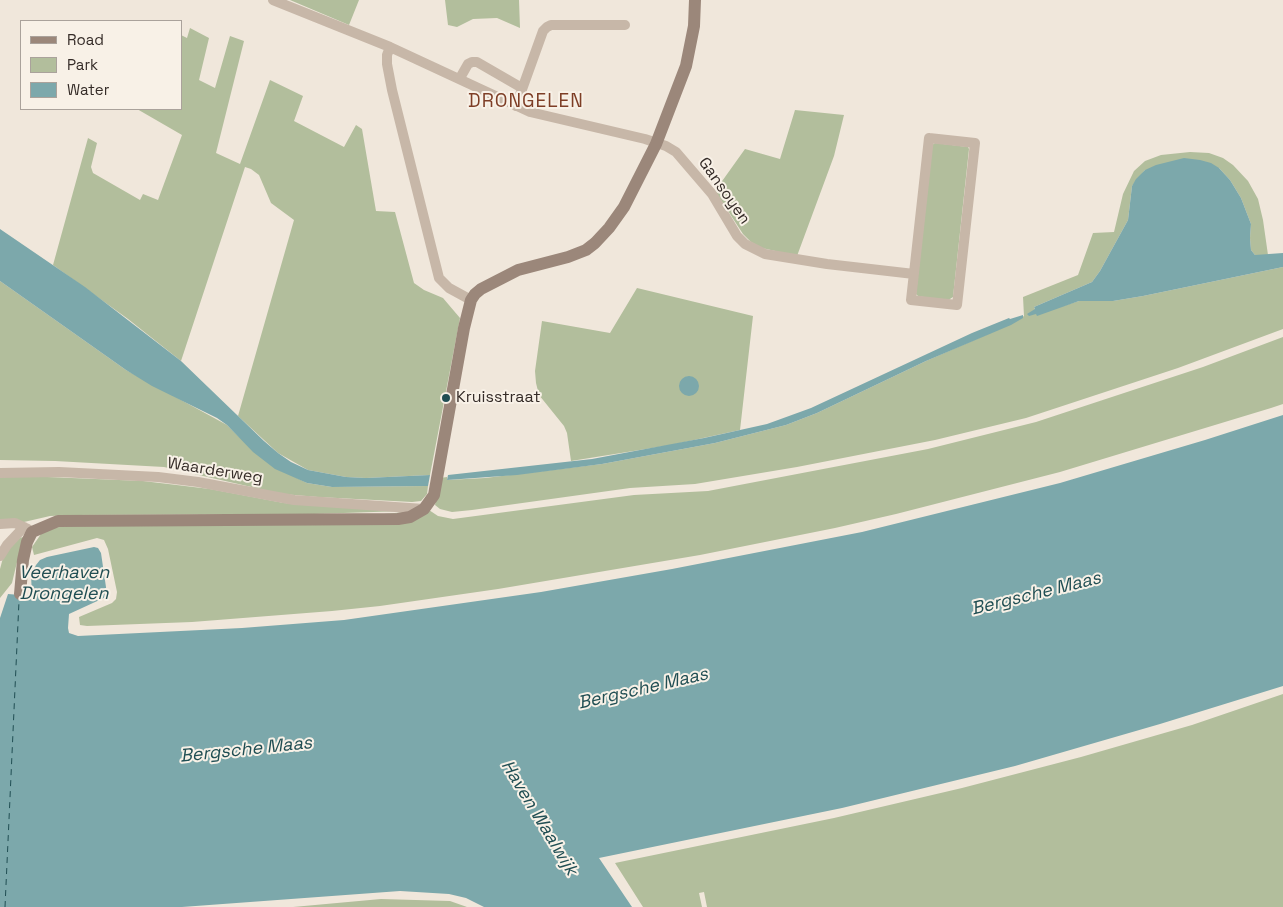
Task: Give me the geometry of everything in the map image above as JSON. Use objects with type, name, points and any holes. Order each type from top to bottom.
[{"type":"street","name":"Gansoyen","points":[[273,0],[390,47],[530,112],[645,139],[676,152],[712,194],[738,236],[753,249],[765,254],[826,264],[914,274]]},
{"type":"street","points":[[0,556],[7,545],[28,529],[58,522],[398,519],[410,517],[424,509],[434,495],[464,328],[471,300],[481,289],[518,270],[586,250],[609,228],[624,207],[656,144],[686,66],[694,26],[695,0]]},
{"type":"street","points":[[516,106],[547,27],[551,25],[625,25]]},
{"type":"street","points":[[390,47],[387,55],[387,64],[392,90],[439,278],[449,288],[471,300]]},
{"type":"street","points":[[460,78],[468,64],[477,62],[522,88]]},
{"type":"street","points":[[929,138],[975,143],[957,305],[911,300],[914,274],[929,138]]},
{"type":"street","name":"Waarderweg","points":[[0,473],[59,472],[158,477],[198,482],[294,500],[424,509]]},
{"type":"street","points":[[0,524],[15,523],[28,529]]},
{"type":"street","points":[[20,594],[22,560],[28,529]]},
{"type":"green space","points":[[290,0],[359,0],[349,25]]},
{"type":"green space","points":[[445,0],[519,0],[520,28],[497,18],[473,19],[457,27],[448,25]]},
{"type":"green space","points":[[190,28],[209,38],[199,80],[215,88],[230,36],[244,41],[216,153],[240,164],[270,80],[303,96],[294,121],[344,147],[356,125],[362,129],[376,211],[395,212],[414,283],[424,290],[443,298],[460,318],[430,475],[366,478],[346,477],[308,470],[278,453],[238,416],[294,220],[271,203],[259,175],[251,169],[245,167],[181,361],[128,319],[53,265],[88,138],[97,143],[91,167],[93,173],[140,200],[143,194],[158,200],[182,135],[139,110],[182,110],[182,36],[187,38]]},
{"type":"green space","points":[[795,110],[844,115],[834,156],[797,256],[762,248],[751,242],[743,234],[715,191],[745,149],[780,159]]},
{"type":"green space","points":[[935,143],[968,147],[969,149],[953,297],[947,301],[918,296],[916,294],[932,145]]},
{"type":"green space","points":[[1190,152],[1209,153],[1223,158],[1233,165],[1248,181],[1258,199],[1268,255],[1255,255],[1251,250],[1251,224],[1241,198],[1230,180],[1219,168],[1145,170],[1132,186],[1128,220],[1092,282],[1034,307],[1037,314],[1079,301],[1113,301],[1143,296],[1283,267],[1283,329],[1178,368],[1026,418],[935,440],[797,467],[695,484],[630,488],[452,512],[440,509],[435,505],[440,478],[447,477],[447,480],[485,478],[602,464],[715,443],[786,425],[817,413],[926,361],[1011,324],[1024,316],[1023,297],[1078,275],[1093,233],[1114,232],[1123,194],[1134,171],[1145,161],[1161,155]]},
{"type":"green space","points":[[0,281],[126,370],[227,425],[238,436],[295,477],[307,483],[332,487],[428,486],[427,494],[421,501],[412,502],[318,497],[282,494],[164,467],[0,460]]},
{"type":"green space","points":[[637,288],[753,316],[740,430],[671,445],[571,461],[567,433],[564,426],[539,395],[536,383],[535,371],[542,321],[610,333]]},
{"type":"green space","points":[[1283,337],[1283,404],[1271,408],[1060,472],[896,514],[700,555],[498,589],[332,611],[192,622],[87,626],[80,625],[79,617],[112,603],[116,599],[117,592],[108,549],[104,540],[97,538],[34,555],[32,547],[41,534],[52,528],[67,526],[281,523],[429,510],[438,516],[453,519],[634,495],[708,491],[928,449],[1036,422],[1203,367]]},
{"type":"green space","points":[[0,475],[143,481],[210,489],[284,503],[403,511],[314,514],[73,515],[50,516],[24,522],[0,522]]},
{"type":"green space","points":[[23,537],[12,583],[0,598],[0,569],[4,554],[17,539]]},
{"type":"green space","points":[[1283,694],[1283,907],[707,907],[704,892],[699,893],[702,907],[643,907],[615,863],[834,818],[962,788],[1081,757],[1192,725]]},
{"type":"green space","points":[[381,899],[450,901],[467,907],[293,907]]},
{"type":"water","points":[[1184,158],[1211,163],[1219,168],[1230,180],[1241,198],[1251,224],[1251,250],[1255,255],[1283,253],[1283,267],[1113,301],[1079,301],[1037,316],[1036,314],[1029,316],[1027,314],[1035,309],[1034,307],[1092,282],[1128,220],[1132,186],[1136,179],[1145,170],[1156,165]]},
{"type":"water","points":[[0,229],[85,287],[181,361],[264,441],[291,462],[308,470],[346,477],[430,475],[428,486],[332,487],[307,483],[275,469],[253,452],[227,425],[217,418],[152,386],[126,370],[0,281]]},
{"type":"water","points":[[1023,315],[1023,318],[1011,325],[926,361],[817,413],[786,425],[715,443],[602,464],[517,475],[447,480],[448,475],[592,459],[767,424],[811,408],[972,333],[1009,318]]},
{"type":"water","points":[[685,376],[693,376],[699,382],[699,390],[693,396],[685,396],[679,390],[679,382]]},
{"type":"water","points":[[1283,415],[1283,686],[1015,766],[842,808],[599,858],[632,907],[484,907],[466,898],[449,894],[400,891],[182,907],[0,907],[0,618],[8,594],[32,596],[31,575],[40,560],[47,557],[94,547],[98,548],[101,553],[107,594],[106,597],[69,614],[69,633],[78,636],[242,628],[344,620],[541,592],[862,532],[1060,483]]},
{"type":"ferry route","points":[[5,907],[19,601]]},
{"type":"place","name":"Kruisstraat","points":[[446,398]]},
{"type":"district","name":"DRONGELEN","points":[[526,102]]},
{"type":"water label","name":"Veerhaven Drongelen","points":[[64,583]]},
{"type":"water label","name":"Bergsche Maas","points":[[1036,594]]},
{"type":"water label","name":"Bergsche Maas","points":[[643,689]]},
{"type":"water label","name":"Bergsche Maas","points":[[246,750]]},
{"type":"water label","name":"Haven Waalwijk","points":[[539,818]]}]
